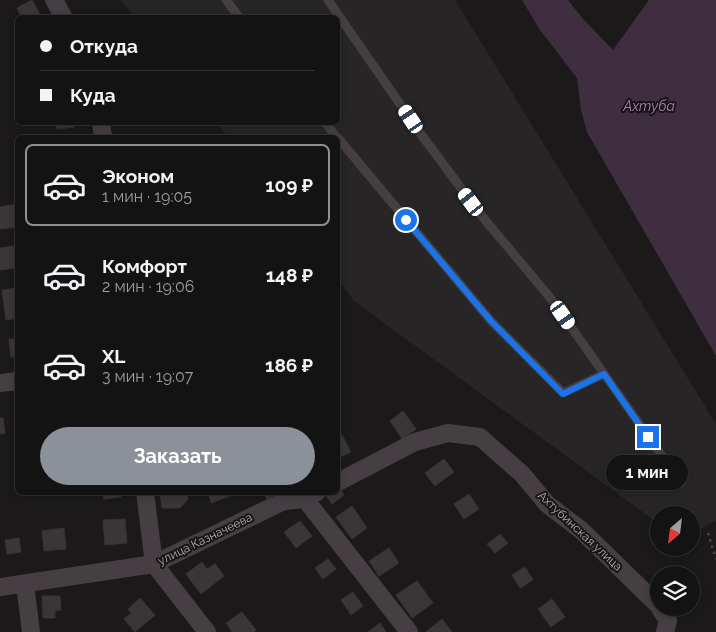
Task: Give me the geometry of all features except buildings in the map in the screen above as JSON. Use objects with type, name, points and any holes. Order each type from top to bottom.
[{"type":"street","points":[[54,0],[62,15]]},
{"type":"street","points":[[0,383],[15,381]]},
{"type":"street","name":"Ахтубинская улица","points":[[340,481],[415,442],[448,433],[480,437],[522,474],[547,504],[581,530],[650,598]]},
{"type":"street","points":[[145,495],[154,564],[207,632]]},
{"type":"street","points":[[311,496],[409,632]]},
{"type":"street","name":"улица Казначеева","points":[[0,586],[154,564],[284,501],[311,496]]},
{"type":"street","points":[[24,584],[31,632]]},
{"type":"street","name":"Ахтубинская улица","points":[[665,616],[668,621],[665,632]]},
{"type":"lane","points":[[226,0],[238,15]]},
{"type":"lane","points":[[328,0],[338,15]]},
{"type":"lane","points":[[340,17],[425,140],[481,215],[552,300],[681,484]]},
{"type":"lane","points":[[340,142],[491,321],[563,394],[604,374]]},
{"type":"path","points":[[708,533],[716,559]]},
{"type":"shaded area","points":[[121,0],[455,0],[716,424],[716,520],[700,530],[700,506],[650,506],[650,517],[354,301],[340,283],[340,135],[226,135],[218,125],[340,125],[340,15],[133,15]]},
{"type":"water","name":"Ахтуба","points":[[522,0],[568,0],[613,50],[649,0],[716,0],[716,356],[587,132],[581,110],[577,78],[540,30]]},
{"type":"route","points":[[406,220],[491,321],[563,394],[604,374],[648,437]]}]
